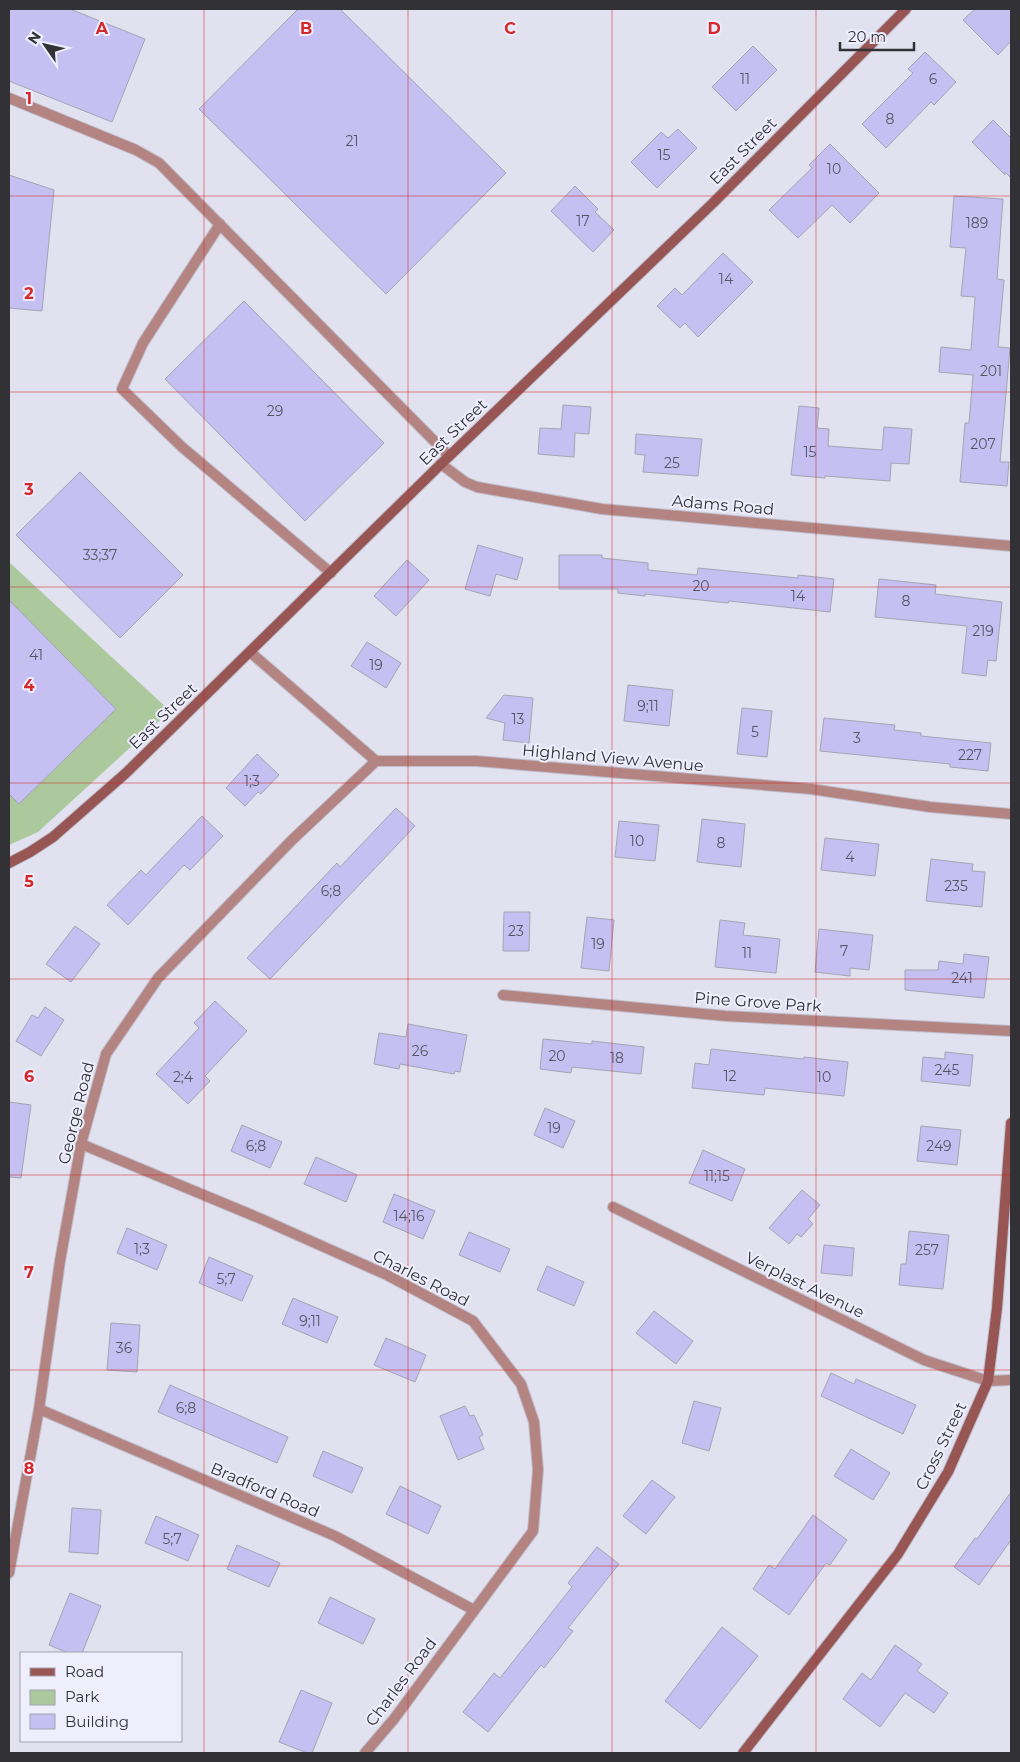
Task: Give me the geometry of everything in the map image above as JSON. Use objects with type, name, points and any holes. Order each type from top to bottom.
[{"type":"street","name":"East Street","points":[[9,864],[42,845],[64,828],[126,773],[441,464],[714,203],[906,9]]},
{"type":"street","points":[[9,98],[144,153],[166,169],[450,456]]},
{"type":"street","points":[[220,224],[143,343],[122,389],[182,447],[331,573]]},
{"type":"street","name":"Adams Road","points":[[441,464],[465,482],[477,487],[602,508],[1011,546]]},
{"type":"street","points":[[250,652],[376,761]]},
{"type":"street","name":"Highland View Avenue","points":[[376,761],[476,761],[811,789],[930,807],[1011,814]]},
{"type":"street","name":"George Road","points":[[9,1573],[39,1408],[60,1261],[81,1144],[106,1054],[158,978],[292,840],[376,761]]},
{"type":"street","name":"Pine Grove Park","points":[[503,995],[726,1016],[1011,1031]]},
{"type":"street","name":"Cross Street","points":[[743,1753],[898,1554],[948,1472],[988,1381],[999,1289],[1011,1123]]},
{"type":"street","name":"Charles Road","points":[[81,1144],[259,1218],[387,1275],[473,1321],[521,1384],[534,1422],[538,1470],[533,1531],[394,1719],[365,1753]]},
{"type":"street","name":"Verplast Avenue","points":[[612,1207],[924,1360],[988,1381]]},
{"type":"street","points":[[988,1381],[1011,1380]]},
{"type":"street","name":"Bradford Road","points":[[39,1408],[335,1536],[474,1610]]},
{"type":"green space","points":[[9,562],[170,711],[38,832],[9,845]]},
{"type":"building","points":[[9,9],[70,9],[145,39],[112,122],[9,81]]},
{"type":"building","points":[[298,9],[340,9],[506,173],[386,294],[199,109]]},
{"type":"building","points":[[975,9],[1011,9],[1011,41],[998,55],[963,20]]},
{"type":"building","points":[[753,46],[777,70],[736,111],[712,87]]},
{"type":"building","points":[[925,52],[956,82],[934,105],[931,102],[886,148],[862,124],[913,73],[908,69]]},
{"type":"building","points":[[993,120],[1011,138],[1011,178],[1005,172],[1005,175],[972,142]]},
{"type":"building","points":[[678,129],[697,148],[657,188],[631,162],[661,132],[668,138]]},
{"type":"building","points":[[830,144],[879,193],[850,223],[832,205],[798,238],[769,210],[812,168],[809,165]]},
{"type":"building","points":[[9,175],[54,190],[42,311],[9,308]]},
{"type":"building","points":[[575,186],[598,209],[595,212],[614,230],[593,252],[551,211]]},
{"type":"building","points":[[954,196],[1003,199],[997,279],[1004,280],[998,347],[1010,348],[1000,462],[1009,462],[1007,486],[960,482],[965,423],[969,423],[973,375],[939,372],[941,347],[971,350],[975,297],[961,296],[966,248],[950,247]]},
{"type":"building","points":[[723,253],[753,282],[698,337],[685,323],[680,328],[657,306],[675,288],[682,295]]},
{"type":"building","points":[[244,301],[384,443],[305,521],[165,379]]},
{"type":"building","points":[[563,405],[591,407],[589,434],[575,433],[574,457],[538,454],[540,428],[561,429]]},
{"type":"building","points":[[799,406],[819,408],[817,428],[829,429],[828,446],[882,450],[884,427],[912,429],[909,464],[891,463],[890,481],[791,475]]},
{"type":"building","points":[[636,434],[702,439],[698,476],[643,472],[645,455],[635,454]]},
{"type":"building","points":[[80,472],[183,575],[120,638],[16,535]]},
{"type":"building","points":[[478,545],[523,558],[517,580],[496,574],[490,596],[465,589]]},
{"type":"building","points":[[559,555],[602,555],[602,558],[648,563],[648,570],[697,575],[698,568],[798,578],[798,575],[834,579],[830,612],[729,601],[728,603],[645,594],[645,596],[618,593],[618,589],[559,589]]},
{"type":"building","points":[[407,560],[429,580],[396,616],[374,596]]},
{"type":"building","points":[[879,579],[936,585],[935,594],[1002,602],[996,661],[988,660],[986,676],[962,673],[967,626],[875,617]]},
{"type":"building","points":[[9,600],[116,709],[19,804],[9,794]]},
{"type":"building","points":[[367,642],[401,663],[386,688],[351,666]]},
{"type":"building","points":[[628,685],[673,690],[669,726],[624,721]]},
{"type":"building","points":[[504,695],[533,698],[529,743],[503,740],[505,723],[486,718]]},
{"type":"building","points":[[742,708],[772,711],[767,757],[737,754]]},
{"type":"building","points":[[824,718],[895,725],[894,730],[921,733],[921,736],[991,743],[988,771],[950,767],[950,764],[820,751]]},
{"type":"building","points":[[257,754],[279,775],[261,794],[258,792],[245,806],[226,788]]},
{"type":"building","points":[[396,808],[415,826],[270,979],[247,958],[337,863],[340,867]]},
{"type":"building","points":[[202,816],[223,836],[190,870],[184,865],[128,925],[107,905],[141,870],[146,875]]},
{"type":"building","points":[[702,819],[745,824],[741,867],[697,862]]},
{"type":"building","points":[[619,821],[659,825],[655,861],[615,857]]},
{"type":"building","points":[[825,838],[879,844],[875,876],[821,870]]},
{"type":"building","points":[[931,859],[973,864],[972,871],[985,872],[982,907],[926,901]]},
{"type":"building","points":[[504,912],[530,912],[529,951],[503,951]]},
{"type":"building","points":[[587,917],[614,920],[609,971],[581,968]]},
{"type":"building","points":[[720,920],[745,923],[743,935],[780,939],[776,973],[715,967]]},
{"type":"building","points":[[75,926],[100,944],[71,982],[46,964]]},
{"type":"building","points":[[819,929],[873,935],[869,970],[850,968],[850,976],[815,972]]},
{"type":"building","points":[[964,954],[989,957],[984,998],[905,990],[905,970],[938,970],[939,961],[963,964]]},
{"type":"building","points":[[215,1001],[247,1031],[205,1076],[210,1081],[188,1104],[156,1074],[199,1028],[194,1023]]},
{"type":"building","points":[[45,1007],[64,1020],[41,1056],[16,1041],[32,1015],[38,1018]]},
{"type":"building","points":[[408,1024],[467,1035],[460,1072],[455,1071],[454,1074],[400,1064],[399,1069],[374,1064],[379,1033],[406,1037]]},
{"type":"building","points":[[543,1039],[592,1044],[592,1041],[644,1047],[641,1074],[572,1067],[571,1073],[540,1069]]},
{"type":"building","points":[[711,1049],[848,1062],[844,1096],[765,1088],[764,1095],[692,1088],[695,1063],[709,1065]]},
{"type":"building","points":[[945,1052],[973,1055],[970,1086],[921,1081],[923,1057],[945,1059]]},
{"type":"building","points":[[9,1102],[31,1105],[21,1178],[9,1177]]},
{"type":"building","points":[[545,1108],[575,1121],[563,1148],[534,1135]]},
{"type":"building","points":[[242,1125],[282,1142],[270,1168],[231,1151]]},
{"type":"building","points":[[921,1126],[961,1130],[957,1165],[917,1161]]},
{"type":"building","points":[[703,1150],[745,1169],[732,1201],[689,1183]]},
{"type":"building","points":[[316,1157],[357,1175],[346,1202],[304,1184]]},
{"type":"building","points":[[802,1190],[820,1205],[808,1219],[813,1224],[801,1237],[797,1234],[789,1244],[769,1228]]},
{"type":"building","points":[[394,1194],[435,1211],[423,1239],[383,1222]]},
{"type":"building","points":[[127,1228],[167,1245],[157,1270],[117,1253]]},
{"type":"building","points":[[909,1231],[949,1235],[943,1289],[899,1285],[901,1264],[906,1264]]},
{"type":"building","points":[[469,1232],[510,1249],[500,1272],[459,1255]]},
{"type":"building","points":[[824,1245],[854,1248],[852,1276],[821,1273]]},
{"type":"building","points":[[209,1257],[253,1276],[242,1301],[199,1283]]},
{"type":"building","points":[[547,1266],[584,1282],[574,1306],[537,1290]]},
{"type":"building","points":[[293,1298],[338,1317],[327,1343],[282,1324]]},
{"type":"building","points":[[654,1311],[693,1341],[676,1364],[636,1333]]},
{"type":"building","points":[[111,1323],[140,1325],[137,1372],[107,1370]]},
{"type":"building","points":[[386,1338],[426,1355],[415,1382],[374,1365]]},
{"type":"building","points":[[831,1373],[854,1384],[856,1379],[916,1405],[903,1434],[821,1396]]},
{"type":"building","points":[[170,1385],[288,1437],[277,1463],[158,1412]]},
{"type":"building","points":[[694,1401],[721,1408],[709,1451],[682,1443]]},
{"type":"building","points":[[465,1406],[470,1416],[474,1415],[483,1435],[479,1437],[484,1449],[458,1460],[440,1416]]},
{"type":"building","points":[[851,1449],[890,1473],[873,1500],[834,1476]]},
{"type":"building","points":[[323,1451],[363,1468],[352,1493],[313,1476]]},
{"type":"building","points":[[652,1480],[675,1497],[646,1534],[623,1516]]},
{"type":"building","points":[[400,1486],[441,1506],[428,1534],[386,1514]]},
{"type":"building","points":[[1011,1492],[1011,1540],[979,1585],[954,1567]]},
{"type":"building","points":[[72,1508],[101,1510],[98,1554],[69,1552]]},
{"type":"building","points":[[813,1515],[847,1540],[830,1565],[826,1563],[789,1615],[753,1589],[769,1565],[775,1569]]},
{"type":"building","points":[[156,1516],[199,1535],[188,1561],[145,1543]]},
{"type":"building","points":[[237,1545],[280,1563],[269,1587],[227,1569]]},
{"type":"building","points":[[597,1547],[619,1564],[568,1628],[573,1631],[544,1668],[541,1665],[488,1732],[463,1712],[494,1673],[500,1678],[572,1587],[568,1583]]},
{"type":"building","points":[[70,1593],[101,1606],[82,1652],[66,1652],[49,1645]]},
{"type":"building","points":[[330,1597],[375,1619],[363,1644],[318,1623]]},
{"type":"building","points":[[722,1627],[758,1656],[700,1729],[665,1701]]},
{"type":"building","points":[[895,1645],[922,1664],[917,1671],[948,1693],[934,1713],[905,1693],[880,1727],[843,1699],[862,1673],[871,1680]]},
{"type":"building","points":[[301,1690],[332,1703],[312,1753],[307,1753],[279,1742]]}]
